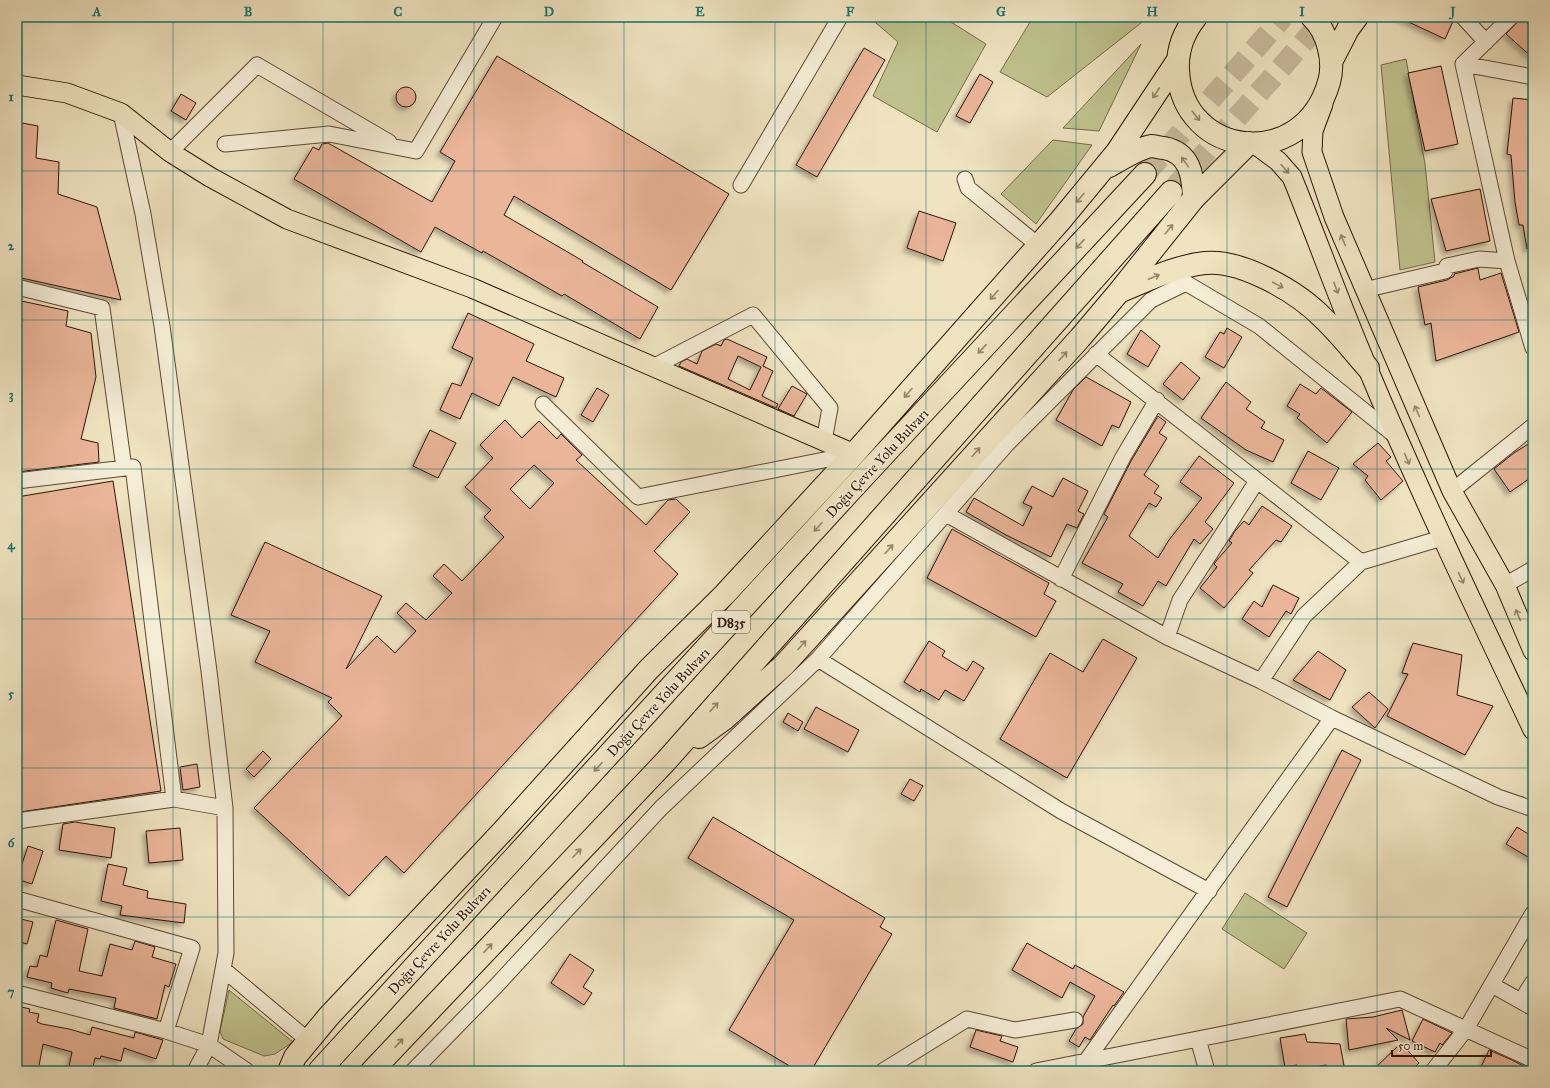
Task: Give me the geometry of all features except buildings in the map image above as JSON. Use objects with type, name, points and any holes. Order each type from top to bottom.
[{"type":"highway","points":[[1196,17],[1190,25],[1182,42],[1178,60],[1179,81],[1185,102],[1198,119],[1214,133],[1234,142],[1252,144],[1277,141],[1298,131],[1314,115],[1326,96],[1330,80],[1331,62],[1327,40],[1312,17]]},
{"type":"highway","points":[[1331,62],[1348,29],[1357,17]]},
{"type":"highway","points":[[297,1056],[329,1016],[503,831],[649,669],[725,594],[854,454],[1038,246],[1106,168],[1178,60]]},
{"type":"highway","points":[[666,761],[724,719],[784,665],[1118,293],[1194,198],[1252,144]]},
{"type":"highway","points":[[1106,168],[1129,155],[1152,146],[1175,150],[1188,164],[1193,181],[1194,198]]},
{"type":"highway","name":"Doğu Çevre Yolu Bulvarı","points":[[319,1071],[851,490],[1145,174]]},
{"type":"highway","points":[[372,1071],[666,761],[1171,192]]},
{"type":"highway","points":[[1118,293],[1167,272],[1205,263],[1240,267],[1281,286],[1323,317],[1368,368]]},
{"type":"main road","points":[[17,85],[67,93],[121,113],[170,152],[210,177],[287,219],[472,288],[854,454]]},
{"type":"main road","points":[[1326,96],[1314,131],[1312,152],[1334,218],[1452,491],[1505,585],[1533,651]]},
{"type":"main road","points":[[1252,144],[1278,161],[1292,177],[1398,439],[1442,538],[1533,730]]},
{"type":"street","points":[[225,144],[329,134],[416,151],[495,17]]},
{"type":"street","points":[[741,185],[840,17]]},
{"type":"street","points":[[1463,17],[1486,42]]},
{"type":"street","points":[[1463,64],[1511,17]]},
{"type":"street","points":[[1463,64],[1533,78]]},
{"type":"street","points":[[1463,64],[1508,261],[1533,348]]},
{"type":"street","points":[[170,152],[257,65],[399,147]]},
{"type":"street","points":[[121,113],[144,214],[162,326],[209,671],[225,808],[226,953],[209,1045],[195,1071]]},
{"type":"street","points":[[965,178],[968,188],[1038,246]]},
{"type":"street","points":[[1364,290],[1445,271],[1447,266],[1480,259],[1508,261]]},
{"type":"street","points":[[660,808],[818,659],[1007,444],[1151,300],[1186,283],[1259,326],[1398,439]]},
{"type":"street","points":[[17,287],[102,308],[124,468]]},
{"type":"street","points":[[653,367],[753,315],[830,408],[824,441]]},
{"type":"street","points":[[1096,354],[1157,400],[1257,481],[1361,562]]},
{"type":"street","points":[[1061,579],[1123,457],[1157,400]]},
{"type":"street","points":[[543,404],[638,497],[854,454]]},
{"type":"street","points":[[1452,491],[1533,426]]},
{"type":"street","points":[[17,481],[133,467],[174,799]]},
{"type":"street","points":[[1167,637],[1180,600],[1257,481]]},
{"type":"street","points":[[946,514],[1167,637],[1261,681],[1332,718],[1498,797],[1533,808]]},
{"type":"street","points":[[1261,681],[1304,616],[1361,562],[1442,538]]},
{"type":"street","points":[[1505,585],[1533,569]]},
{"type":"street","points":[[818,659],[1061,811],[1209,891]]},
{"type":"street","points":[[413,1071],[496,986],[660,808],[784,665]]},
{"type":"street","points":[[1086,1061],[1332,718]]},
{"type":"street","points":[[17,821],[174,799],[225,808]]},
{"type":"street","points":[[17,899],[192,948],[166,1031]]},
{"type":"street","points":[[1433,1071],[1466,1029],[1533,913]]},
{"type":"street","points":[[223,969],[297,1056],[278,1071]]},
{"type":"street","points":[[1492,985],[1527,1005],[1533,982]]},
{"type":"street","points":[[17,993],[166,1031],[209,1045],[247,1071]]},
{"type":"street","points":[[1036,1071],[1400,999],[1533,1060]]},
{"type":"street","points":[[883,1071],[968,1019],[1014,1030],[1075,1020]]},
{"type":"street","points":[[1198,1039],[1207,1071]]},
{"type":"green space","points":[[869,17],[943,17],[986,44],[937,132],[873,96],[898,42]]},
{"type":"green space","points":[[1033,17],[1142,17],[1141,23],[1047,97],[1000,72]]},
{"type":"green space","points":[[1141,44],[1099,131],[1063,128]]},
{"type":"green space","points":[[1406,59],[1425,164],[1435,262],[1400,270],[1381,65]]},
{"type":"green space","points":[[1053,140],[1092,145],[1036,224],[1001,194]]},
{"type":"green space","points":[[1245,893],[1307,933],[1284,969],[1222,929]]},
{"type":"green space","points":[[229,990],[293,1042],[275,1054],[264,1056],[223,1039],[220,1031]]},
{"type":"tunnel","points":[[1145,174],[1283,17]]},
{"type":"tunnel","points":[[1171,192],[1326,17]]}]
